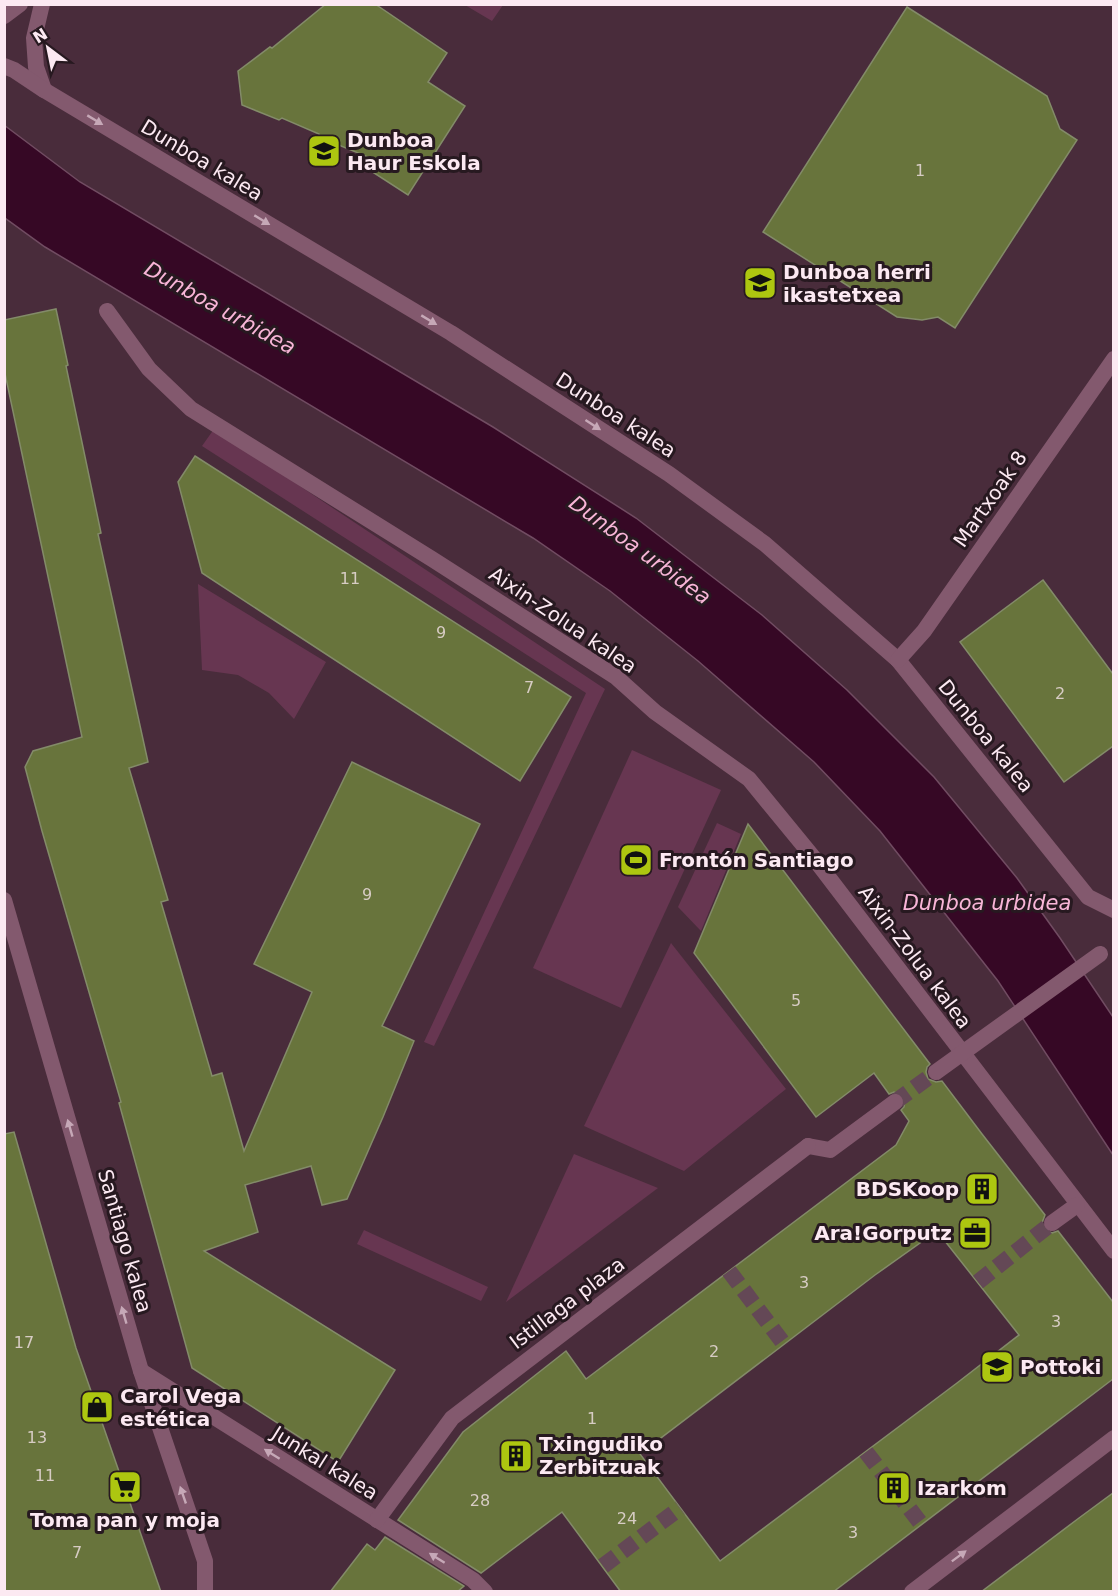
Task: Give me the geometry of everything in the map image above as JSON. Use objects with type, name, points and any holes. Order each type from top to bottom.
[{"type":"street","points":[[4,16],[20,4]]},
{"type":"street","points":[[42,4],[34,38],[36,67],[44,90]]},
{"type":"street","name":"Dunboa kalea","points":[[4,66],[451,333],[669,474],[765,544],[898,660],[1088,897],[1113,910]]},
{"type":"street","name":"Aixin-Zolua kalea","points":[[107,311],[149,369],[191,409],[432,559],[616,678],[655,712],[749,779],[813,857],[1113,1251]]},
{"type":"street","name":"Martxoak 8","points":[[898,660],[924,631],[1113,359]]},
{"type":"street","name":"Santiago kalea","points":[[4,900],[141,1371],[206,1561],[206,1592]]},
{"type":"street","name":"Aixin-Zolua kalea","points":[[936,1072],[1100,954]]},
{"type":"street","name":"Istillaga plaza","points":[[377,1520],[452,1418],[808,1146],[830,1150],[895,1102]]},
{"type":"street","points":[[1052,1223],[1077,1204]]},
{"type":"street","name":"Junkal kalea","points":[[141,1371],[473,1580],[485,1592]]},
{"type":"street","points":[[912,1592],[1113,1438]]},
{"type":"shaded area","points":[[503,4],[492,21],[465,5]]},
{"type":"shaded area","points":[[214,429],[605,689],[434,1046],[424,1042],[586,693],[202,446]]},
{"type":"shaded area","points":[[198,584],[326,662],[294,719],[269,693],[238,675],[202,670]]},
{"type":"shaded area","name":"Frontón Santiago","points":[[632,750],[721,790],[621,1008],[533,968]]},
{"type":"shaded area","points":[[717,823],[741,834],[701,931],[678,907]]},
{"type":"shaded area","points":[[671,943],[786,1089],[684,1171],[584,1126]]},
{"type":"shaded area","points":[[574,1154],[658,1188],[506,1302]]},
{"type":"shaded area","points":[[364,1230],[488,1287],[481,1301],[357,1244]]},
{"type":"water","name":"Dunboa urbidea","points":[[4,125],[80,182],[493,427],[636,518],[762,615],[847,690],[934,777],[1017,878],[1113,1017],[1113,1155],[998,981],[880,831],[814,762],[698,661],[610,591],[533,538],[45,247],[5,218]]},
{"type":"building","points":[[326,4],[375,4],[447,53],[428,82],[465,106],[408,195],[371,171],[378,161],[319,137],[319,134],[282,118],[279,120],[242,105],[238,71],[270,47],[272,48]]},
{"type":"building","points":[[907,7],[1047,96],[1060,129],[1077,140],[955,328],[938,317],[922,320],[897,317],[763,232]]},
{"type":"building","points":[[56,309],[101,533],[98,534],[148,762],[129,768],[168,900],[161,902],[212,1076],[222,1073],[244,1151],[312,992],[254,964],[352,762],[480,824],[382,1026],[414,1041],[347,1199],[322,1205],[311,1166],[245,1185],[258,1232],[204,1251],[395,1370],[338,1462],[192,1368],[119,1103],[121,1102],[25,767],[33,751],[82,737],[4,369],[4,320]]},
{"type":"building","points":[[195,456],[571,697],[520,781],[202,573],[178,482]]},
{"type":"building","points":[[1043,580],[1113,674],[1113,746],[1064,782],[960,642]]},
{"type":"building","points":[[748,824],[930,1064],[926,1072],[928,1079],[936,1082],[942,1081],[1045,1215],[1042,1223],[1044,1230],[1052,1233],[1058,1231],[1113,1302],[1113,1379],[833,1592],[621,1592],[562,1512],[481,1573],[398,1520],[463,1432],[566,1351],[586,1379],[896,1145],[909,1121],[901,1110],[905,1101],[903,1095],[894,1092],[889,1094],[874,1073],[816,1117],[694,953]],"holes":[[[937,1231],[1019,1335],[720,1561],[640,1454],[875,1275]]]},
{"type":"building","points":[[14,1132],[76,1348],[161,1592],[4,1592],[4,1134]]},
{"type":"building","points":[[1113,1493],[1113,1592],[981,1592],[1079,1518]]},
{"type":"building","points":[[385,1537],[464,1586],[457,1592],[330,1592],[367,1544],[375,1550]]},
{"type":"tunnel","points":[[895,1102],[936,1072]]},
{"type":"tunnel","points":[[978,1282],[1052,1223]]},
{"type":"tunnel","points":[[729,1271],[784,1344]]},
{"type":"tunnel","points":[[866,1452],[922,1525]]},
{"type":"tunnel","points":[[603,1566],[680,1508]]},
{"type":"place","name":"Dunboa Haur Eskola","points":[[324,151]]},
{"type":"place","name":"Dunboa herri ikastetxea","points":[[760,283]]},
{"type":"place","name":"Frontón Santiago","points":[[636,860]]},
{"type":"place","name":"BDSKoop","points":[[982,1189]]},
{"type":"place","name":"Ara!Gorputz","points":[[975,1233]]},
{"type":"place","name":"Pottoki","points":[[997,1367]]},
{"type":"place","name":"Carol Vega estética","points":[[97,1407]]},
{"type":"place","name":"Txingudiko Zerbitzuak","points":[[516,1456]]},
{"type":"place","name":"Toma pan y moja","points":[[125,1487]]},
{"type":"place","name":"Izarkom","points":[[894,1488]]}]
